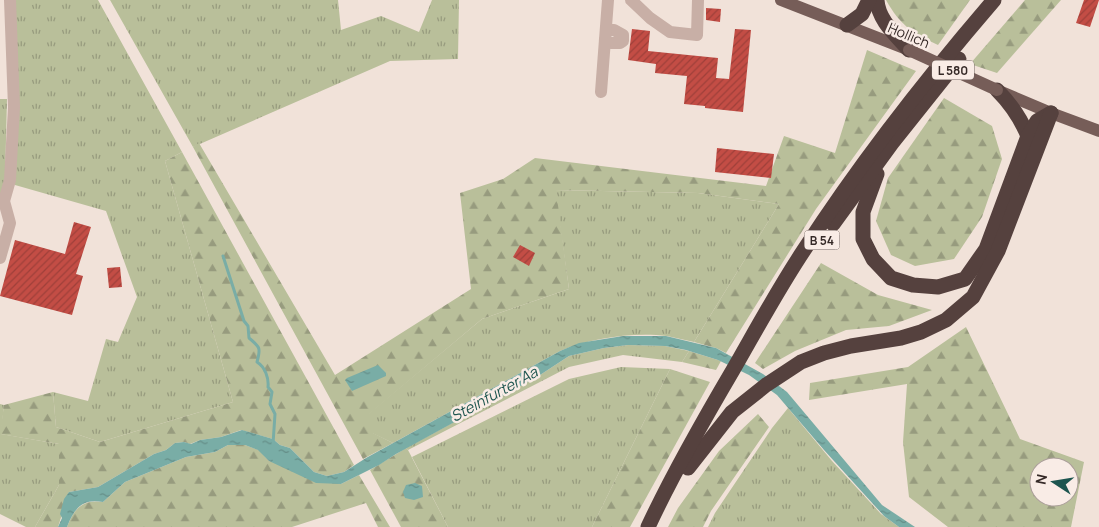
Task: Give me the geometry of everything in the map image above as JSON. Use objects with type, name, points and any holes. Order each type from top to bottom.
[{"type":"highway","points":[[847,25],[858,0]]},
{"type":"highway","points":[[847,25],[862,14],[869,0]]},
{"type":"highway","points":[[877,0],[886,23],[909,50]]},
{"type":"highway","name":"B 54","points":[[752,336],[780,302],[823,238],[892,143],[1006,0]]},
{"type":"highway","name":"B 54","points":[[650,523],[718,396],[804,249],[903,110],[992,3]]},
{"type":"highway","points":[[997,90],[1010,103],[1021,119],[1028,136]]},
{"type":"highway","points":[[892,143],[873,182],[863,212],[863,239],[873,259],[891,278],[913,285],[938,288],[965,279],[986,249],[1028,136],[1037,121],[1051,113]]},
{"type":"highway","points":[[650,523],[699,452],[732,412],[766,385],[800,362],[824,353],[851,346],[901,338],[921,332],[946,320],[973,297],[998,251],[1051,113]]},
{"type":"main road","name":"Hollich","points":[[781,0],[909,50],[1051,113]]},
{"type":"main road","name":"L 580","points":[[1051,113],[1099,131]]},
{"type":"street","points":[[0,258],[10,223],[4,201],[10,180],[14,107],[10,0]]},
{"type":"street","points":[[601,92],[608,0]]},
{"type":"street","points":[[631,0],[650,18],[670,32],[697,35],[698,0]]},
{"type":"green space","points":[[15,0],[98,0],[182,152],[165,161],[233,402],[100,442],[56,427],[53,392],[88,401],[106,339],[118,342],[137,297],[106,211],[15,185]]},
{"type":"green space","points":[[110,0],[338,0],[341,30],[381,16],[419,32],[432,0],[459,0],[458,59],[390,61],[193,147]]},
{"type":"green space","points":[[886,0],[970,0],[938,45],[921,36],[902,22]]},
{"type":"green space","points":[[1025,0],[1061,0],[997,73],[970,64]]},
{"type":"green space","points":[[867,50],[916,71],[816,209],[726,353],[694,342],[779,204],[698,193],[556,190],[569,289],[482,319],[368,415],[373,433],[393,443],[363,459],[193,147],[199,143],[335,375],[471,289],[460,193],[503,179],[535,158],[766,186],[784,136],[835,153]]},
{"type":"green space","points":[[944,98],[992,126],[1002,159],[982,217],[954,259],[915,266],[891,255],[876,221],[888,178]]},
{"type":"green space","points":[[0,99],[7,99],[5,180],[0,200]]},
{"type":"green space","points":[[182,152],[354,465],[344,472],[327,476],[314,472],[290,448],[280,445],[273,439],[241,430],[190,444],[184,442],[175,443],[166,450],[154,454],[98,487],[69,492],[58,527],[35,527],[59,485],[59,444],[0,434],[4,405],[53,392],[56,427],[100,442],[233,402],[165,161]]},
{"type":"green space","points":[[555,190],[698,193],[779,204],[694,342],[667,336],[640,335],[599,339],[572,346],[393,443],[372,433],[367,415],[482,319],[569,289]]},
{"type":"green space","points":[[821,263],[878,295],[932,310],[889,326],[846,330],[795,351],[763,369],[755,363]]},
{"type":"green space","points":[[966,327],[1020,439],[1070,457],[1029,457],[1029,507],[1075,507],[1071,527],[948,527],[909,497],[903,442],[907,384],[809,400],[810,383],[908,367]]},
{"type":"green space","points":[[628,345],[665,346],[689,351],[682,362],[623,355],[569,367],[408,450],[406,448],[537,377],[569,356]]},
{"type":"green space","points":[[689,351],[721,361],[716,370],[682,362]]},
{"type":"green space","points":[[621,367],[670,369],[592,527],[448,527],[412,457],[569,379]]},
{"type":"green space","points":[[670,369],[710,382],[630,527],[592,527]]},
{"type":"green space","points":[[0,404],[4,405],[1,434],[59,444],[59,485],[35,527],[26,527],[0,514]]},
{"type":"green space","points":[[788,408],[832,461],[881,514],[899,527],[708,527],[715,513],[772,428]]},
{"type":"green space","points":[[758,414],[769,427],[711,511],[703,527],[668,527],[678,508],[719,451]]},
{"type":"green space","points":[[228,445],[245,445],[259,450],[269,461],[341,484],[359,475],[390,527],[378,527],[366,503],[292,527],[67,527],[76,510],[90,502],[103,502],[125,482],[186,457],[215,452]]},
{"type":"green space","points":[[406,448],[448,527],[401,527],[370,470]]},
{"type":"green space","points":[[1079,460],[1084,462],[1079,487]]},
{"type":"water","name":"Steinfurter Aa","points":[[623,336],[666,336],[716,348],[763,374],[787,392],[882,505],[915,527],[899,527],[884,516],[777,395],[749,375],[718,360],[686,350],[665,346],[628,345],[569,356],[537,377],[379,465],[341,484],[316,483],[269,461],[258,450],[245,445],[228,445],[215,452],[186,457],[125,482],[103,502],[84,503],[76,510],[67,527],[58,527],[62,518],[60,514],[64,499],[69,492],[98,487],[154,454],[166,450],[175,443],[184,442],[191,444],[242,430],[273,439],[280,445],[290,448],[314,472],[327,476],[344,472],[560,351],[579,343]]},
{"type":"water","points":[[378,365],[386,373],[386,376],[352,391],[345,380],[347,378]]},
{"type":"water","points":[[415,483],[422,486],[423,497],[414,500],[405,498],[403,492],[406,485]]},
{"type":"building","points":[[1084,0],[1099,0],[1090,27],[1076,23]]},
{"type":"building","points":[[706,8],[721,9],[720,22],[706,20]]},
{"type":"building","points":[[632,29],[650,31],[648,51],[718,58],[716,78],[729,79],[735,29],[751,30],[743,112],[684,104],[687,76],[655,73],[656,64],[628,60]]},
{"type":"building","points":[[717,148],[774,154],[771,178],[715,172]]},
{"type":"building","points":[[74,222],[91,227],[76,274],[83,276],[72,315],[0,296],[15,240],[65,254]]},
{"type":"building","points":[[520,245],[535,253],[529,266],[513,257]]},
{"type":"building","points":[[120,267],[122,287],[109,288],[107,268]]},
{"type":"waterway","points":[[223,256],[244,321],[248,326],[249,338],[259,348],[257,362],[264,370],[267,376],[268,387],[272,392],[270,404],[275,414],[273,444]]}]
